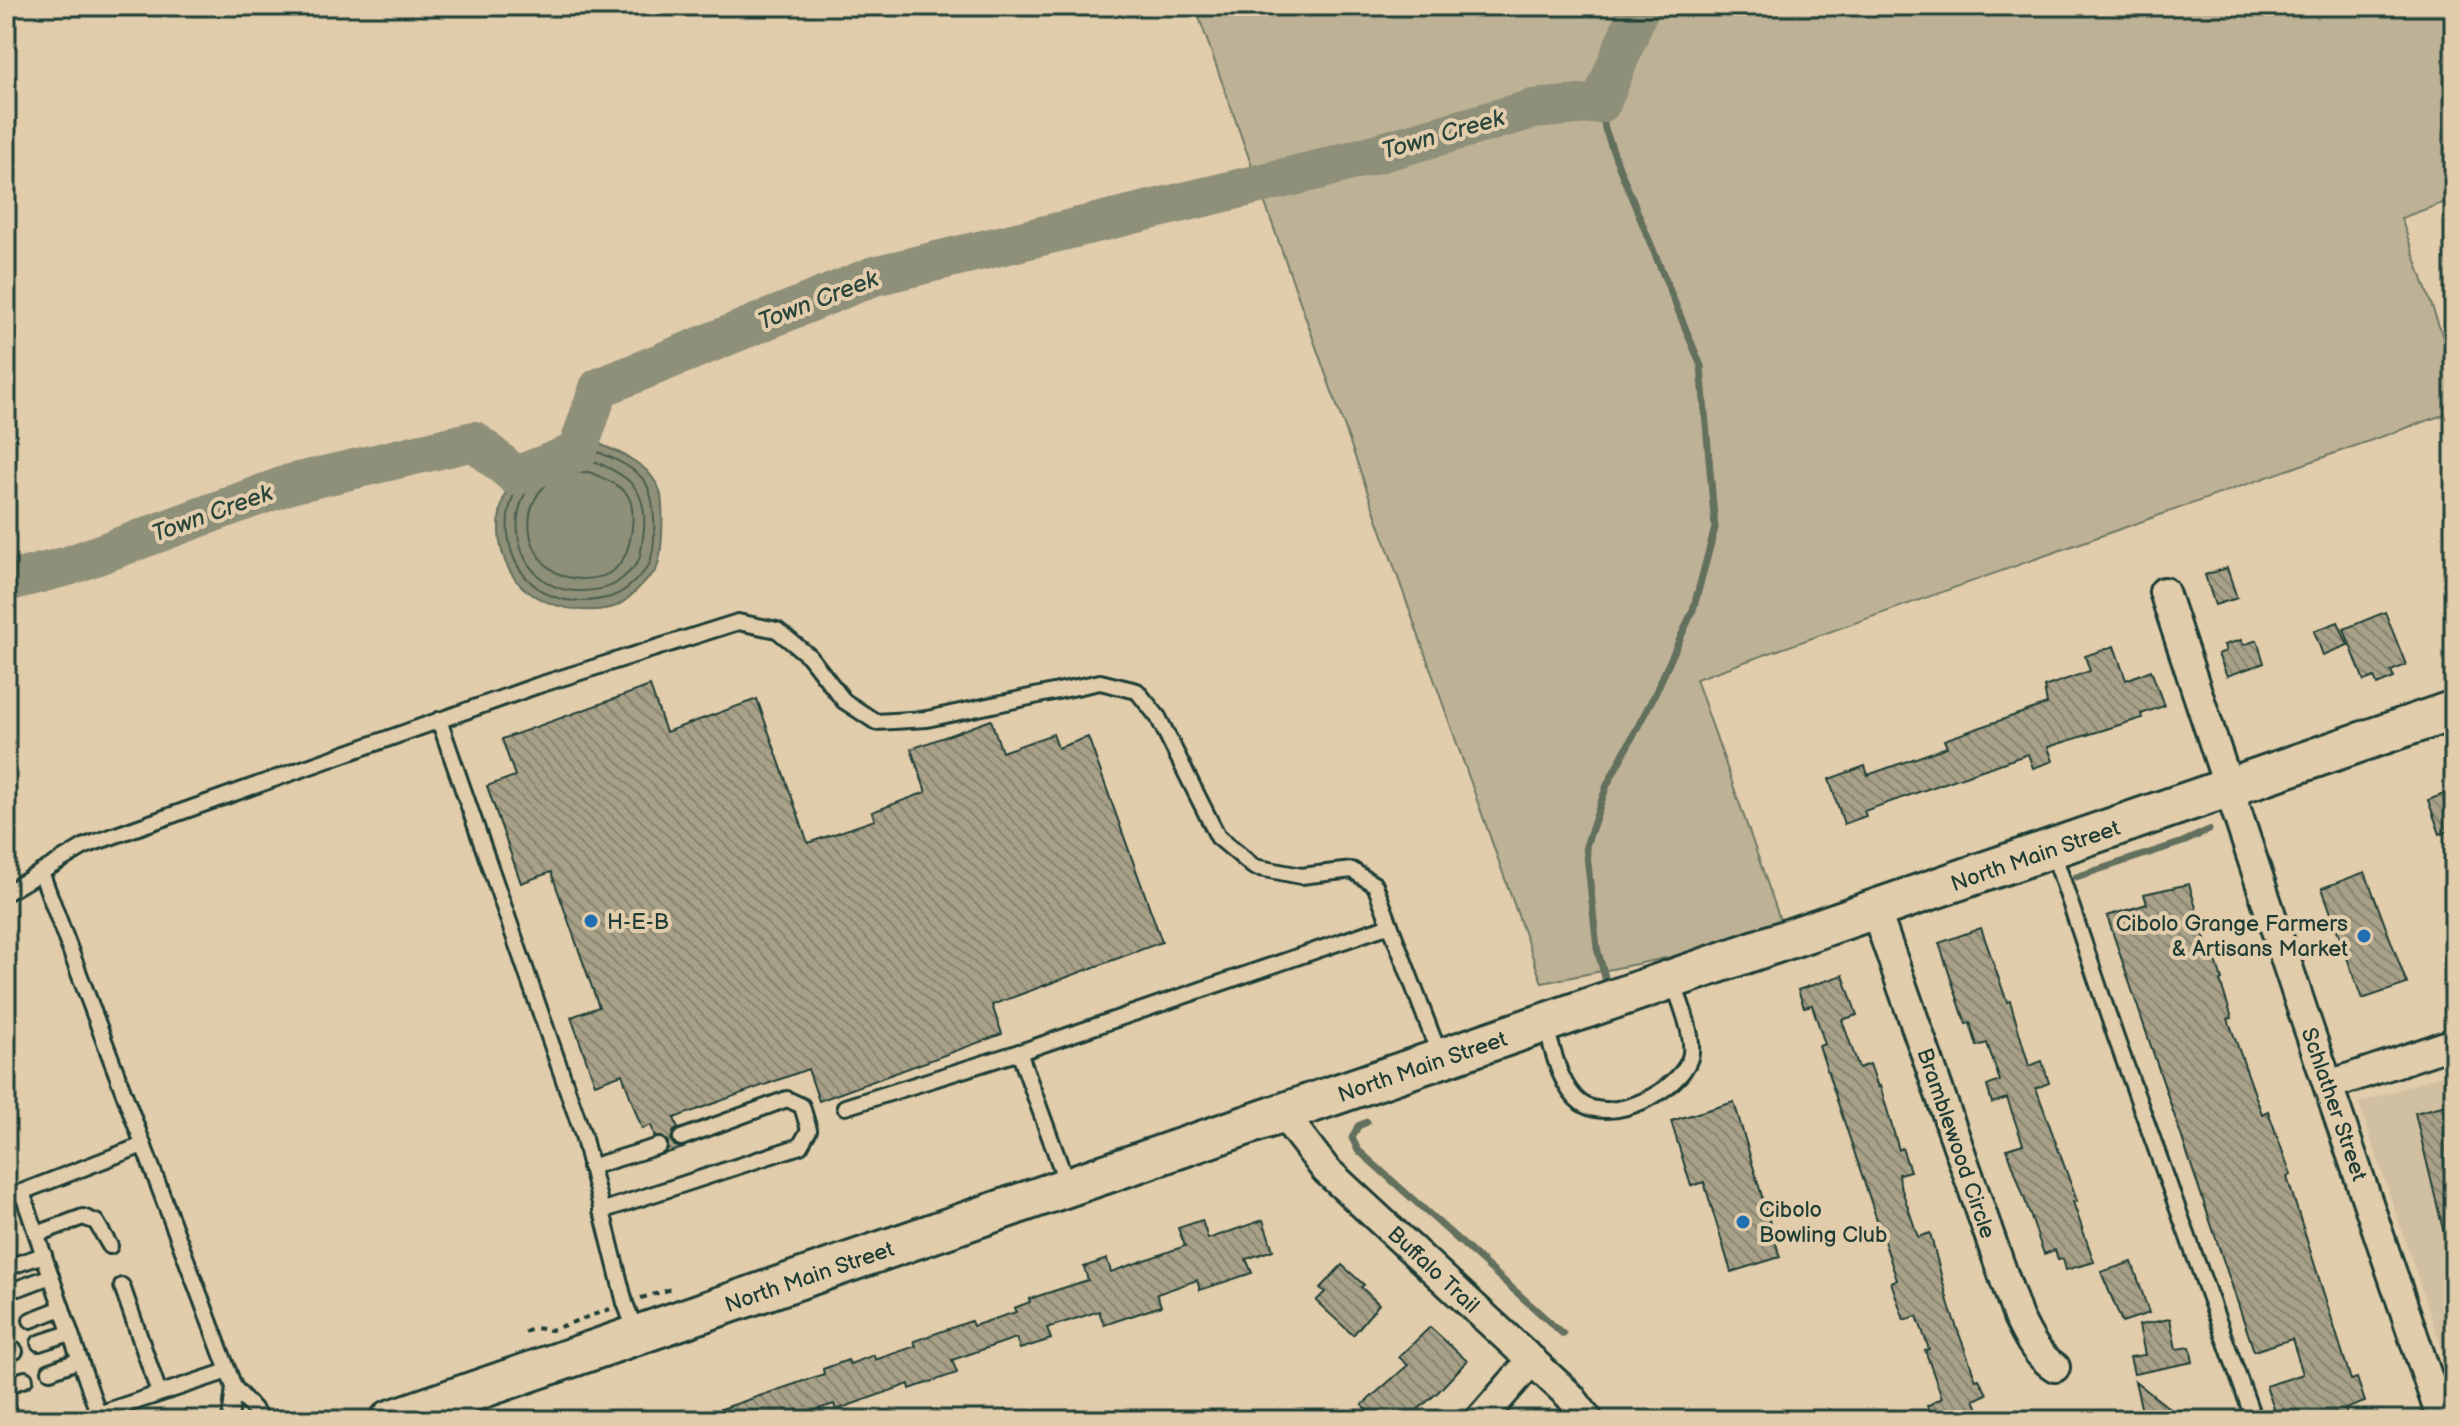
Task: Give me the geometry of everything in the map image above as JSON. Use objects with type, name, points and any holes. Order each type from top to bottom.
[{"type":"street","name":"Schlather Street","points":[[2164,592],[2442,1420]]},
{"type":"street","name":"North Main Street","points":[[390,1420],[2454,710]]},
{"type":"street","name":"Bramblewood Circle","points":[[1875,909],[2018,1317],[2035,1349],[2055,1367]]},
{"type":"street","points":[[2329,1085],[2454,1043]]},
{"type":"street","name":"Buffalo Trail","points":[[1286,1113],[1326,1170],[1570,1396],[1588,1420]]},
{"type":"street","points":[[1480,1420],[1532,1360]]},
{"type":"lane","points":[[6,893],[85,846],[536,686],[738,622],[777,630],[809,656],[844,701],[876,722],[927,719],[1100,682],[1137,691],[1158,717],[1218,837],[1254,867],[1301,876],[1352,870],[1375,885],[1441,1059]]},
{"type":"lane","points":[[439,720],[583,1135],[625,1303],[637,1335]]},
{"type":"lane","points":[[2052,849],[2116,1038],[2254,1420]]},
{"type":"lane","points":[[41,872],[234,1387],[263,1420]]},
{"type":"lane","points":[[845,1107],[1019,1052],[1390,925]]},
{"type":"lane","points":[[1545,1023],[1567,1087],[1581,1103],[1602,1111],[1656,1096],[1680,1077],[1692,1055],[1686,1018],[1672,979]]},
{"type":"lane","points":[[1019,1052],[1068,1188]]},
{"type":"lane","points":[[601,1211],[800,1146],[809,1130],[802,1106],[787,1099],[681,1138]]},
{"type":"lane","points":[[6,1198],[143,1145]]},
{"type":"lane","points":[[590,1167],[659,1146]]},
{"type":"lane","points":[[22,1192],[98,1413]]},
{"type":"lane","points":[[37,1234],[83,1217],[96,1222],[110,1246]]},
{"type":"lane","points":[[11,1266],[44,1255]]},
{"type":"lane","points":[[19,1288],[51,1276]]},
{"type":"lane","points":[[122,1286],[159,1393]]},
{"type":"lane","points":[[31,1320],[62,1308]]},
{"type":"lane","points":[[39,1343],[70,1333]]},
{"type":"lane","points":[[50,1371],[80,1360]]},
{"type":"lane","points":[[80,1420],[228,1371]]},
{"type":"lane","points":[[6,1386],[25,1379]]},
{"type":"lane","points":[[230,1420],[234,1387]]},
{"type":"lane","points":[[6,1415],[19,1420]]},
{"type":"shaded area","points":[[1195,6],[2454,6],[2454,199],[2401,218],[2454,369],[2454,411],[1696,679],[1785,934],[1542,983]]},
{"type":"shaded area","points":[[2454,1071],[2454,1385],[2359,1103]]},
{"type":"water","points":[[594,442],[641,466],[656,483],[662,508],[660,554],[656,570],[620,604],[598,610],[572,609],[534,595],[515,579],[505,561],[499,520],[511,481],[538,452],[561,443]]},
{"type":"building","points":[[2227,568],[2237,598],[2215,605],[2205,575]]},
{"type":"building","points":[[2385,612],[2406,665],[2391,671],[2394,678],[2377,685],[2374,677],[2364,681],[2344,629]]},
{"type":"building","points":[[2338,622],[2348,645],[2323,655],[2314,631]]},
{"type":"building","points":[[2241,640],[2243,645],[2257,640],[2264,663],[2227,676],[2218,654],[2226,651],[2224,645]]},
{"type":"building","points":[[2114,646],[2126,680],[2151,670],[2164,706],[2141,714],[2142,718],[2048,747],[2053,761],[2033,768],[2028,754],[1864,811],[1866,816],[1844,824],[1829,779],[1865,766],[1868,775],[1947,747],[1944,740],[2047,704],[2044,687],[2090,671],[2085,656]]},
{"type":"building","points":[[650,686],[666,732],[757,699],[808,843],[875,820],[872,812],[926,792],[911,749],[991,720],[1002,752],[1053,734],[1058,748],[1088,737],[1162,942],[992,1005],[1002,1034],[819,1101],[808,1069],[674,1118],[678,1128],[673,1132],[671,1141],[683,1148],[664,1154],[668,1142],[662,1137],[655,1137],[651,1125],[642,1129],[622,1074],[595,1084],[571,1017],[599,1007],[551,872],[521,883],[487,786],[515,776],[502,739]]},
{"type":"building","points":[[2454,790],[2454,829],[2440,834],[2428,800]]},
{"type":"building","name":"Cibolo Grange Farmers & Artisans Market","points":[[2365,872],[2407,984],[2362,999],[2322,888]]},
{"type":"building","points":[[2189,884],[2210,956],[2214,955],[2222,980],[2232,1018],[2228,1019],[2262,1114],[2268,1111],[2291,1175],[2287,1177],[2351,1380],[2357,1378],[2365,1402],[2345,1409],[2347,1415],[2330,1420],[2278,1420],[2266,1386],[2303,1374],[2292,1339],[2254,1351],[2107,916],[2147,904],[2144,894]]},
{"type":"building","points":[[1981,928],[2007,1002],[2010,1001],[2029,1066],[2042,1061],[2049,1083],[2036,1088],[2077,1201],[2073,1202],[2094,1262],[2066,1270],[2063,1259],[2058,1260],[2055,1250],[2044,1254],[2007,1149],[2023,1144],[2007,1098],[1992,1103],[1987,1086],[2000,1081],[1987,1043],[1977,1046],[1970,1023],[1966,1024],[1939,943]]},
{"type":"building","points":[[1843,975],[1857,1015],[1842,1020],[1859,1068],[1870,1064],[1880,1086],[1899,1150],[1902,1148],[1910,1171],[1899,1174],[1900,1184],[1918,1237],[1930,1233],[1950,1309],[1976,1380],[1979,1379],[1987,1394],[1974,1400],[1983,1420],[1934,1420],[1927,1406],[1942,1398],[1925,1350],[1929,1349],[1917,1316],[1904,1320],[1891,1282],[1897,1280],[1819,1046],[1825,1044],[1812,1005],[1804,1007],[1798,990]]},
{"type":"building","name":"Cibolo Bowling Club","points":[[1734,1102],[1780,1257],[1731,1272],[1704,1182],[1691,1186],[1671,1121]]},
{"type":"building","points":[[2454,1103],[2454,1245],[2447,1246],[2415,1113]]},
{"type":"building","points":[[1202,1220],[1208,1239],[1263,1220],[1273,1250],[1246,1259],[1252,1273],[1200,1290],[1197,1280],[1157,1294],[1161,1306],[1104,1325],[1099,1311],[1047,1328],[1051,1339],[1020,1349],[1016,1338],[952,1360],[957,1373],[910,1389],[909,1384],[836,1410],[834,1404],[784,1420],[699,1420],[698,1417],[824,1374],[823,1369],[848,1360],[850,1364],[874,1355],[875,1360],[916,1346],[914,1341],[971,1321],[973,1326],[1016,1312],[1014,1308],[1030,1302],[1029,1299],[1088,1280],[1084,1267],[1107,1259],[1111,1272],[1185,1246],[1178,1228]]},
{"type":"building","points":[[2132,1262],[2149,1313],[2122,1322],[2101,1272]]},
{"type":"building","points":[[1342,1265],[1379,1304],[1353,1335],[1316,1301],[1325,1292],[1320,1288]]},
{"type":"building","points":[[2170,1319],[2176,1349],[2190,1347],[2193,1362],[2134,1374],[2130,1357],[2145,1355],[2139,1325]]},
{"type":"building","points":[[1430,1327],[1467,1361],[1406,1420],[1376,1420],[1362,1405],[1408,1365],[1399,1357]]},
{"type":"building","points":[[2135,1381],[2184,1420],[2144,1420]]},
{"type":"waterway","name":"Town Creek","points":[[6,582],[68,566],[290,484],[474,441],[516,476],[577,452],[599,388],[874,276],[1322,169],[1533,109],[1601,103],[1640,6]]},
{"type":"waterway","points":[[1601,103],[1605,129],[1619,167],[1701,366],[1715,528],[1693,610],[1655,694],[1607,785],[1586,846],[1597,948],[1606,981]]},
{"type":"waterway","points":[[2076,877],[2183,842],[2209,830]]},
{"type":"waterway","points":[[1367,1122],[1358,1126],[1352,1138],[1358,1150],[1563,1334]]},
{"type":"place","name":"H-E-B","points":[[591,921]]},
{"type":"place","name":"Cibolo Grange Farmers & Artisans Market","points":[[2364,936]]},
{"type":"place","name":"Cibolo Bowling Club","points":[[1743,1222]]}]
